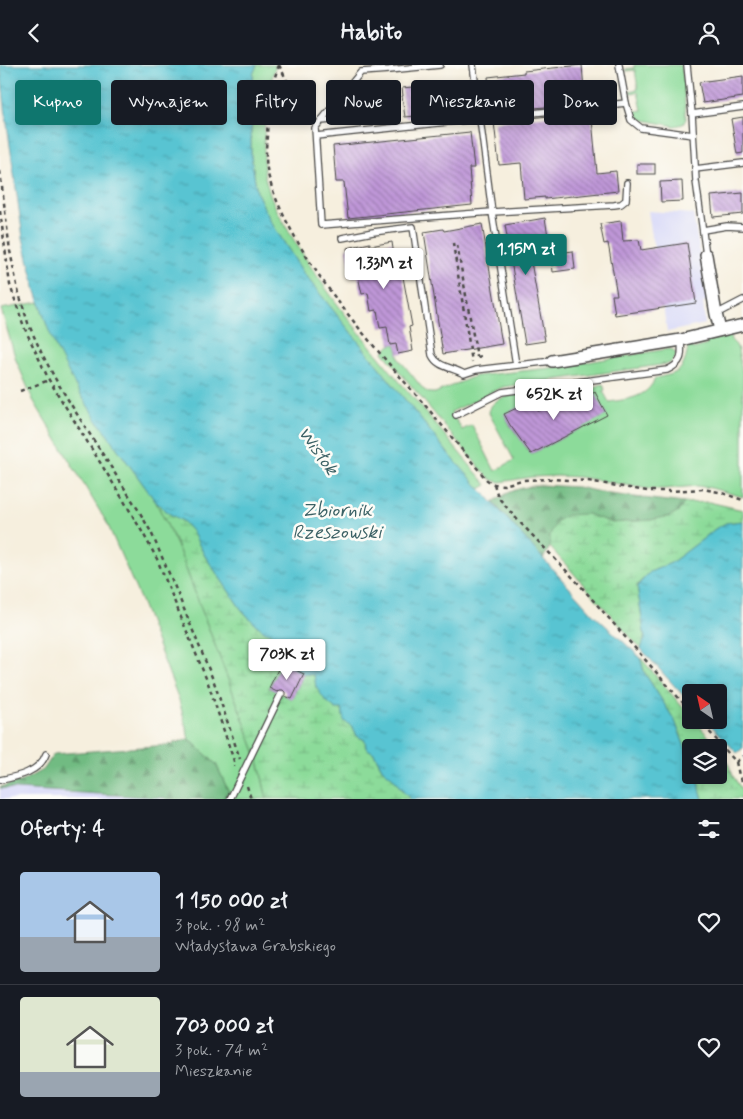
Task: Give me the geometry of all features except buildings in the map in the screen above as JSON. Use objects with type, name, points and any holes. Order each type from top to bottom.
[{"type":"street","points":[[706,255],[720,331]]},
{"type":"street","points":[[552,361],[681,340],[743,325]]},
{"type":"lane","points":[[354,80],[360,72],[440,65]]},
{"type":"lane","points":[[473,65],[475,80]]},
{"type":"lane","points":[[619,65],[631,120],[641,128],[693,135]]},
{"type":"lane","points":[[687,65],[695,169],[706,255]]},
{"type":"lane","points":[[534,113],[626,103]]},
{"type":"lane","points":[[692,115],[743,107]]},
{"type":"lane","points":[[326,115],[315,129],[321,225],[492,211],[614,205],[621,204],[626,200],[627,183]]},
{"type":"lane","points":[[321,121],[326,120]]},
{"type":"lane","points":[[316,136],[422,125]]},
{"type":"lane","points":[[481,125],[516,365]]},
{"type":"lane","points":[[695,169],[743,163]]},
{"type":"lane","points":[[703,230],[727,226],[743,227]]},
{"type":"lane","points":[[342,238],[413,227],[434,358],[441,365],[464,374],[474,371],[552,361]]},
{"type":"lane","points":[[716,314],[743,300]]},
{"type":"lane","points":[[456,415],[502,392],[667,370],[676,365],[681,357],[681,340]]},
{"type":"lane","points":[[230,799],[281,694]]},
{"type":"lane","points":[[0,780],[31,771],[40,764],[46,754]]},
{"type":"path","points":[[279,65],[287,80]]},
{"type":"path","points":[[279,65],[274,76],[269,106],[267,171],[271,186],[291,231],[324,283],[368,339],[487,480],[494,485],[550,479],[588,481],[647,491],[703,489],[743,500]]},
{"type":"path","points":[[0,171],[10,251],[18,290],[28,323],[60,388],[151,532],[214,682],[240,759]]},
{"type":"path","points":[[0,211],[10,285],[24,327],[48,380],[124,501],[156,559],[208,683],[234,761],[231,774]]},
{"type":"path","points":[[474,371],[455,244],[476,357]]},
{"type":"path","points":[[20,391],[48,380]]},
{"type":"path","points":[[494,485],[498,497],[503,503],[578,583],[682,702]]},
{"type":"path","points":[[707,729],[736,761],[743,783]]},
{"type":"path","points":[[736,761],[743,756]]},
{"type":"path","points":[[247,782],[250,799]]},
{"type":"shaded area","points":[[648,211],[693,214],[708,301],[703,302],[705,324],[667,332]]},
{"type":"shaded area","points":[[0,788],[166,798],[166,799],[0,799]]},
{"type":"green space","points":[[257,65],[276,65],[272,80],[253,80],[253,74]]},
{"type":"green space","points":[[634,65],[681,65],[686,119],[683,124],[675,126],[638,119],[632,112],[642,110],[638,92],[631,93],[629,91],[638,89],[635,70],[626,71],[626,69],[634,68]]},
{"type":"green space","points":[[252,125],[264,125],[264,166],[269,190],[280,216],[310,266],[399,381],[487,485],[480,489],[447,452],[304,274],[271,222],[257,193],[251,156]]},
{"type":"green space","points":[[39,302],[52,338],[75,385],[96,419],[156,502],[177,545],[258,760],[267,799],[232,799],[216,764],[189,739],[179,700],[141,601],[107,523],[33,400],[16,360],[1,309]]},
{"type":"green space","points":[[730,336],[738,350],[743,377],[743,497],[697,486],[648,489],[579,477],[531,477],[501,482],[495,481],[484,473],[383,352],[390,345],[396,344],[399,359],[424,390],[430,393],[435,393],[475,376],[550,368],[668,349],[676,353],[675,358],[668,364],[503,387],[451,412],[462,430],[472,425],[495,471],[514,460],[489,413],[491,407],[500,399],[513,395],[533,393],[535,404],[519,407],[505,415],[531,454],[606,415],[594,393],[598,386],[603,384],[605,390],[603,391],[609,402],[642,394],[655,379],[672,374],[682,367],[688,347],[692,345],[693,349],[707,345],[706,341]]},
{"type":"green space","points":[[540,485],[577,487],[610,494],[684,503],[680,511],[670,516],[651,520],[612,523],[587,514],[550,535],[550,547],[543,559],[493,502],[515,490]]},
{"type":"green space","points":[[156,502],[170,514],[183,521],[192,531],[205,556],[241,609],[264,631],[279,636],[277,640],[281,663],[269,688],[292,699],[304,674],[315,675],[316,688],[342,709],[344,721],[353,727],[357,736],[365,740],[366,748],[374,753],[383,770],[392,777],[411,799],[267,799],[258,760],[245,724],[177,545]]},
{"type":"green space","points":[[709,502],[743,510],[743,521],[726,523],[715,529],[671,563],[650,572],[637,585],[645,638],[641,649],[550,547],[550,535],[556,522],[566,515],[587,514],[612,523],[651,520],[670,516],[679,511],[684,503]]},
{"type":"green space","points":[[640,657],[682,706],[682,729],[702,729],[711,739],[682,739],[675,721],[644,672]]},
{"type":"green space","points":[[189,739],[216,764],[232,799],[166,799],[0,788],[22,781],[44,769],[54,754],[167,745]]},
{"type":"green space","points":[[727,761],[733,776],[743,792],[743,799],[703,799],[699,784],[727,784]]},
{"type":"water","name":"Zbiornik Rzeszowski","points":[[0,65],[257,65],[253,74],[253,80],[237,80],[237,125],[252,125],[251,156],[257,193],[271,222],[304,274],[447,452],[593,614],[640,657],[644,672],[675,721],[682,739],[682,784],[699,784],[703,799],[411,799],[405,794],[392,777],[383,770],[374,753],[366,748],[365,740],[357,736],[353,727],[344,721],[342,709],[336,709],[325,700],[316,687],[314,675],[304,674],[281,663],[277,640],[279,636],[264,631],[241,609],[205,556],[192,531],[183,521],[170,514],[156,502],[96,419],[75,385],[56,348],[36,291],[23,238]]},
{"type":"water","points":[[743,521],[743,748],[737,753],[727,742],[727,739],[724,739],[714,729],[728,729],[728,684],[682,684],[682,694],[641,649],[645,638],[637,586],[650,572],[671,563],[715,529],[726,523]]},
{"type":"water label","name":"Wisłok","points":[[319,450]]}]
